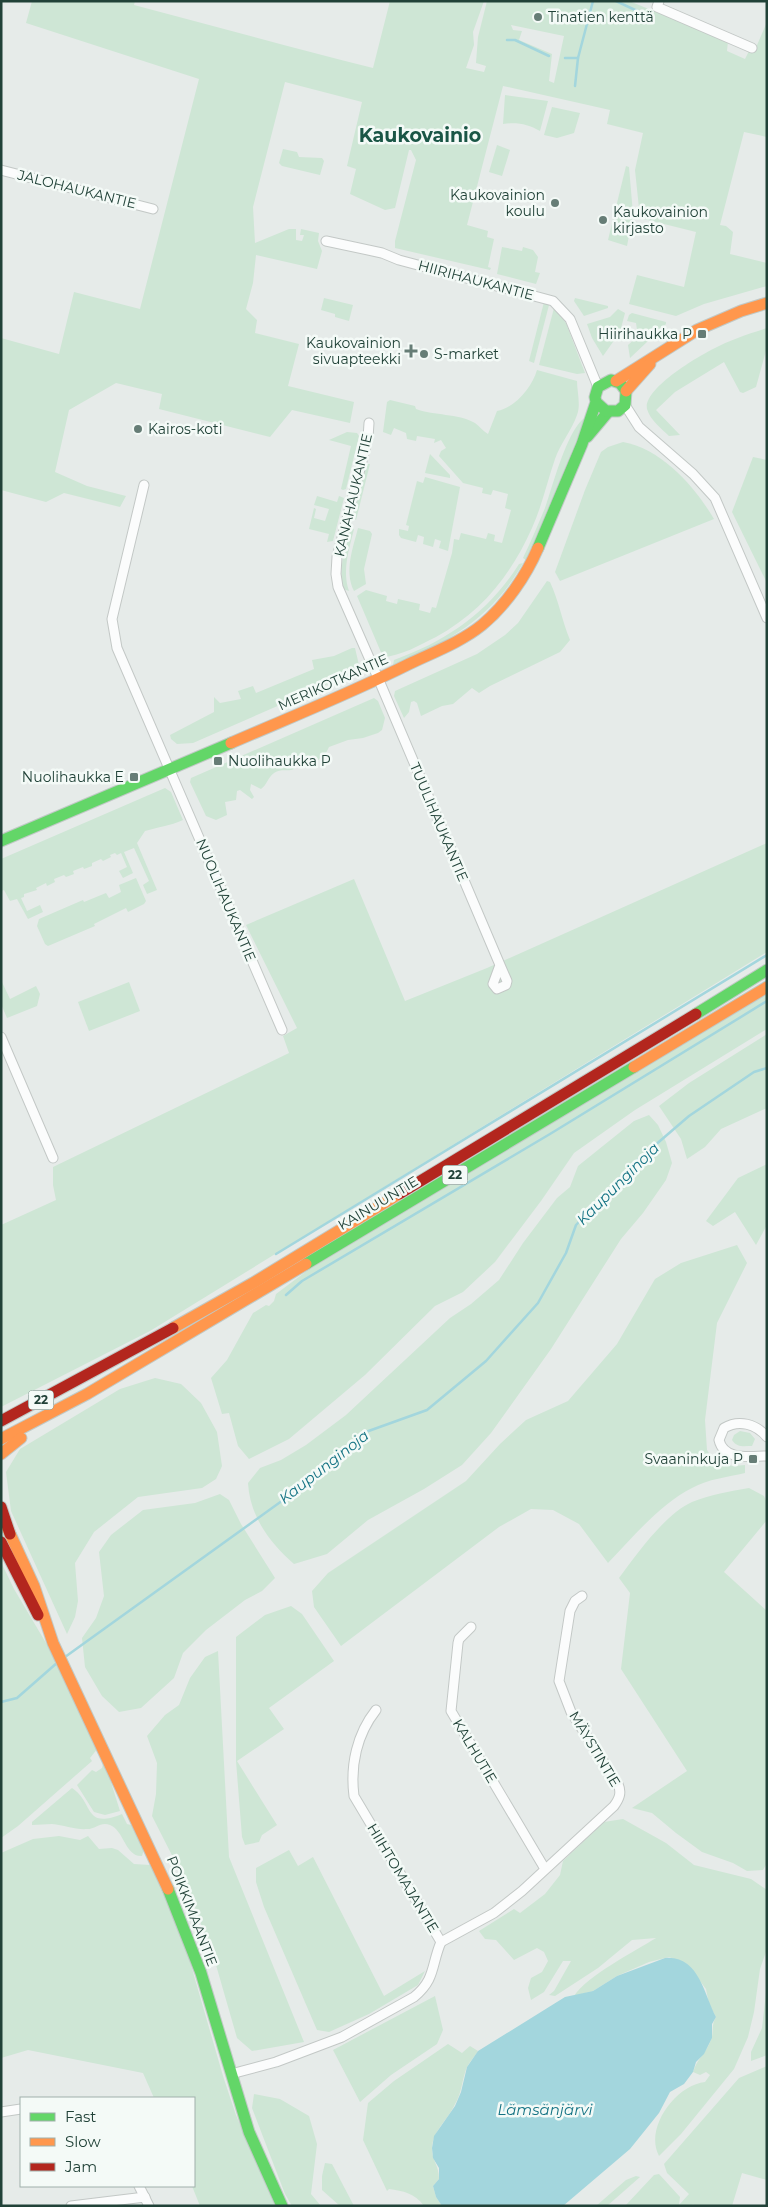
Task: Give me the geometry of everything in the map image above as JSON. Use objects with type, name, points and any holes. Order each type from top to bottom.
[{"type":"main road","points":[[607,383],[660,354],[697,330],[741,312],[767,304]]},
{"type":"main road","points":[[596,402],[601,409],[617,409],[626,391],[660,354]]},
{"type":"main road","points":[[607,383],[626,391]]},
{"type":"main road","name":"MERIKOTKANTIE","points":[[1,841],[378,678],[463,638],[483,624],[506,600],[536,555],[582,444],[596,402],[596,392],[607,383]]},
{"type":"main road","name":"MERIKOTKANTIE","points":[[582,444],[617,409]]},
{"type":"main road","name":"KAINUUNTIE","points":[[1,1421],[253,1283],[767,970]]},
{"type":"main road","name":"KAINUUNTIE","points":[[1,1439],[167,1348],[767,987]]},
{"type":"main road","points":[[1,1411],[82,1378]]},
{"type":"main road","points":[[1,1454],[66,1405]]},
{"type":"main road","points":[[1,1507],[10,1534]]},
{"type":"main road","name":"POIKKIMAANTIE","points":[[1,1516],[34,1586],[52,1640]]},
{"type":"main road","name":"POIKKIMAANTIE","points":[[1,1542],[52,1640],[177,1907],[192,1947],[248,2132],[282,2206]]},
{"type":"street","points":[[658,4],[752,48]]},
{"type":"street","name":"JALOHAUKANTIE","points":[[1,170],[153,209]]},
{"type":"street","name":"HIIRIHAUKANTIE","points":[[326,241],[382,253],[399,260],[553,302],[570,319],[582,351],[590,365],[607,383]]},
{"type":"street","points":[[617,409],[693,474],[715,498],[767,618]]},
{"type":"street","name":"KANAHAUKANTIE","points":[[369,423],[368,438],[337,557],[336,574],[343,600],[378,678]]},
{"type":"street","name":"NUOLIHAUKANTIE","points":[[144,485],[112,619],[117,648],[282,1030]]},
{"type":"street","name":"TUULIHAUKANTIE","points":[[378,678],[500,965]]},
{"type":"street","points":[[1,1037],[53,1158]]},
{"type":"street","points":[[767,1437],[755,1427],[736,1424],[724,1428],[719,1440],[723,1450],[732,1455],[767,1456]]},
{"type":"street","name":"MÄYSTINTIE","points":[[441,1942],[494,1913],[614,1806],[620,1793],[618,1784],[571,1712],[559,1682],[570,1611],[575,1601],[582,1596]]},
{"type":"street","name":"KALHUTIE","points":[[471,1626],[458,1639],[452,1682],[451,1711],[545,1869]]},
{"type":"street","name":"HIIHTOMAJANTIE","points":[[231,2074],[276,2062],[342,2037],[414,1997],[430,1981],[441,1942],[354,1796],[352,1779],[356,1751],[367,1722],[376,1710]]},
{"type":"street","points":[[1,2112],[20,2109]]},
{"type":"street","points":[[139,2187],[149,2206]]},
{"type":"street","points":[[71,2206],[144,2197]]},
{"type":"green space","points":[[32,1],[135,1],[134,5],[373,68],[390,1],[484,1],[473,32],[474,45],[466,68],[484,72],[486,66],[476,63],[478,37],[487,1],[629,1],[728,41],[727,51],[745,59],[749,51],[754,52],[767,22],[767,137],[744,132],[720,225],[726,226],[733,232],[730,254],[767,263],[767,286],[704,304],[676,316],[629,304],[637,275],[684,287],[696,232],[640,218],[635,170],[643,133],[607,124],[610,110],[503,86],[467,225],[488,231],[487,237],[494,239],[488,267],[491,268],[490,270],[395,248],[395,241],[416,160],[411,150],[409,150],[395,208],[385,210],[350,194],[356,169],[347,166],[362,102],[285,82],[253,207],[255,243],[289,229],[296,229],[296,240],[302,241],[304,235],[300,235],[301,229],[319,233],[318,241],[322,251],[317,269],[256,255],[253,283],[246,309],[257,320],[255,333],[299,344],[288,386],[354,402],[350,423],[292,410],[270,437],[159,409],[162,394],[116,383],[69,410],[55,472],[87,486],[126,496],[120,507],[64,493],[46,502],[1,490],[1,338],[59,354],[74,292],[140,309],[199,79],[26,23]],"holes":[[[511,25],[564,36],[554,83],[549,81],[552,54],[519,40],[522,31],[513,30]]]},
{"type":"green space","points":[[505,95],[548,101],[540,131],[522,124],[503,124]]},
{"type":"green space","points":[[552,107],[580,113],[574,133],[557,138],[544,135]]},
{"type":"green space","points":[[497,145],[510,150],[502,176],[489,172]]},
{"type":"green space","points":[[283,149],[297,152],[299,157],[322,158],[324,161],[320,175],[282,166],[279,163]]},
{"type":"green space","points":[[626,166],[629,167],[633,214],[627,246],[608,240]]},
{"type":"green space","points":[[502,247],[522,251],[523,247],[533,250],[538,257],[535,272],[540,273],[536,284],[497,274]]},
{"type":"green space","points":[[324,298],[353,305],[349,321],[321,310]]},
{"type":"green space","points":[[575,298],[608,306],[608,308],[584,316],[574,301]]},
{"type":"green space","points":[[544,302],[549,305],[534,363],[529,361]]},
{"type":"green space","points":[[554,308],[566,323],[585,373],[577,374],[539,365]]},
{"type":"green space","points":[[618,309],[625,313],[620,332],[603,356],[592,338],[587,324],[610,317]]},
{"type":"green space","points":[[632,313],[666,322],[666,324],[630,358],[628,345],[638,336],[636,323],[627,321]]},
{"type":"green space","points":[[767,328],[767,347],[756,387],[743,393],[740,392],[724,362],[675,392],[656,410],[680,435],[669,436],[653,421],[647,409],[648,401],[653,392],[672,374],[719,346]]},
{"type":"green space","points":[[537,370],[577,381],[579,407],[575,421],[557,453],[539,511],[524,545],[505,577],[481,604],[467,616],[436,637],[417,647],[397,655],[383,657],[357,596],[366,590],[387,596],[386,601],[397,604],[398,599],[420,604],[419,610],[430,613],[432,607],[436,608],[452,553],[454,539],[459,540],[461,533],[486,539],[488,533],[495,535],[494,541],[502,543],[511,510],[505,508],[508,494],[493,490],[491,495],[482,493],[483,488],[463,483],[439,456],[441,451],[446,448],[441,440],[434,443],[435,439],[417,436],[416,441],[407,439],[406,433],[394,428],[391,435],[383,432],[387,402],[390,400],[415,406],[416,409],[423,411],[468,420],[475,423],[488,434],[497,411],[510,406],[522,396],[535,377]]},
{"type":"green space","points":[[583,419],[585,420],[526,560],[523,558],[545,508],[566,448],[571,436]]},
{"type":"green space","points":[[347,432],[357,433],[359,436],[346,489],[343,490],[341,489],[351,446],[329,440]]},
{"type":"green space","points":[[623,442],[651,452],[676,471],[697,494],[714,519],[560,581],[555,572],[601,452],[608,447]]},
{"type":"green space","points":[[430,454],[450,475],[450,478],[425,473]]},
{"type":"green space","points":[[753,457],[767,460],[767,583],[732,512]]},
{"type":"green space","points":[[367,464],[370,464],[356,520],[352,516]]},
{"type":"green space","points":[[425,477],[460,487],[448,551],[439,548],[441,541],[435,539],[433,547],[423,544],[424,537],[418,535],[416,542],[401,538],[399,535],[399,529],[408,531],[409,526],[406,525],[417,481],[423,483]]},
{"type":"green space","points":[[317,496],[337,502],[339,496],[344,498],[333,541],[327,542],[329,534],[309,529],[314,508],[316,509],[314,518],[325,521],[329,509],[314,505]]},
{"type":"green space","points":[[358,528],[370,531],[372,534],[364,569],[366,584],[354,591],[351,583],[350,568]]},
{"type":"green space","points":[[351,529],[354,529],[346,568],[349,591],[343,589],[342,567]]},
{"type":"green space","points":[[523,563],[498,599],[468,626],[433,647],[393,665],[394,660],[432,644],[465,623],[494,597],[519,564]]},
{"type":"green space","points":[[547,581],[550,582],[553,589],[570,640],[560,652],[479,693],[472,688],[453,704],[442,706],[421,716],[417,703],[411,702],[409,712],[404,718],[394,696],[395,691],[477,654],[505,635],[518,623]]},
{"type":"green space","points":[[355,648],[359,665],[356,672],[193,743],[177,744],[171,739],[170,735],[214,712],[214,697],[220,703],[241,699],[238,691],[253,686],[256,693],[314,669],[312,660],[334,656]]},
{"type":"green space","points":[[374,698],[378,701],[385,718],[382,730],[378,733],[348,740],[329,747],[326,753],[310,767],[300,763],[294,769],[278,771],[272,775],[261,789],[251,784],[250,790],[254,797],[252,799],[240,790],[237,791],[236,800],[225,802],[227,815],[216,820],[206,816],[190,782],[191,778]]},
{"type":"green space","points":[[165,788],[171,792],[183,820],[145,831],[137,843],[157,890],[147,894],[143,885],[149,881],[134,848],[124,852],[133,873],[123,878],[119,871],[127,867],[121,853],[117,855],[115,853],[103,861],[101,859],[92,863],[92,866],[73,871],[74,874],[54,879],[55,882],[47,886],[46,883],[36,888],[37,890],[24,894],[24,897],[21,898],[27,911],[40,905],[43,912],[28,919],[17,899],[10,901],[4,890],[1,891],[1,859]]},
{"type":"green space","points":[[767,843],[767,952],[150,1331],[1,1407],[1,1225],[56,1200],[53,1185],[53,1167],[289,1053],[283,1036],[297,1028],[246,925],[354,879],[405,1001],[487,968]]},
{"type":"green space","points":[[136,878],[146,901],[144,904],[128,912],[126,908],[94,924],[95,926],[48,946],[45,944],[37,926],[39,919],[83,900],[84,902],[106,893],[109,898],[121,892],[119,885]]},
{"type":"green space","points":[[1,980],[10,999],[36,986],[40,994],[37,1006],[7,1018],[1,1004]]},
{"type":"green space","points":[[129,982],[140,1011],[89,1031],[78,1002]]},
{"type":"green space","points":[[767,992],[767,1029],[635,1110],[574,1153],[495,1262],[463,1292],[435,1306],[365,1375],[289,1439],[249,1459],[238,1446],[229,1413],[222,1414],[211,1378],[227,1360],[253,1313],[266,1305],[269,1306],[274,1301],[276,1294],[308,1270]]},
{"type":"green space","points":[[767,1034],[767,1108],[721,1129],[705,1147],[687,1159],[681,1139],[659,1106],[689,1083]]},
{"type":"green space","points":[[649,1115],[658,1125],[666,1142],[672,1163],[666,1180],[643,1213],[621,1239],[551,1349],[491,1433],[462,1465],[424,1489],[368,1520],[327,1554],[294,1564],[269,1538],[257,1518],[248,1483],[260,1468],[281,1460],[306,1445],[346,1415],[450,1318],[471,1304],[499,1280],[523,1243],[557,1198],[570,1187],[578,1166],[634,1121]]},
{"type":"green space","points":[[767,1164],[767,1225],[756,1245],[735,1212],[713,1226],[706,1221],[738,1178]]},
{"type":"green space","points":[[737,1245],[747,1263],[717,1323],[705,1420],[707,1450],[715,1463],[734,1466],[745,1465],[745,1473],[705,1482],[680,1495],[647,1522],[608,1563],[579,1524],[553,1510],[531,1509],[499,1527],[341,1646],[314,1607],[312,1591],[328,1573],[466,1481],[500,1444],[526,1420],[568,1401],[617,1344],[655,1279],[681,1263]]},
{"type":"green space","points":[[155,1378],[181,1384],[201,1403],[217,1432],[222,1466],[216,1479],[202,1488],[138,1497],[94,1532],[75,1563],[78,1601],[75,1617],[67,1634],[11,1511],[6,1472],[20,1449],[120,1389]]},
{"type":"green space","points":[[740,1431],[750,1433],[755,1439],[752,1446],[741,1446],[734,1443],[732,1440],[734,1435]]},
{"type":"green space","points":[[749,1488],[764,1496],[767,1503],[767,1520],[724,1572],[767,1611],[767,1863],[763,1870],[747,1871],[733,1863],[702,1852],[652,1813],[632,1808],[687,1771],[621,1669],[630,1593],[619,1578],[652,1536],[682,1508],[706,1497]]},
{"type":"green space","points":[[220,1494],[229,1500],[241,1524],[275,1578],[262,1591],[245,1600],[206,1630],[183,1653],[174,1678],[141,1708],[119,1712],[102,1696],[85,1667],[82,1638],[96,1618],[104,1596],[99,1552],[111,1535],[143,1510],[195,1503]]},
{"type":"green space","points":[[1,1562],[14,1589],[46,1643],[98,1748],[90,1758],[92,1761],[18,1826],[1,1838]]},
{"type":"green space","points":[[291,1606],[302,1614],[334,1661],[269,1708],[284,1729],[237,1761],[277,1825],[262,1835],[259,1842],[245,1845],[242,1837],[236,1761],[236,1637],[265,1615]]},
{"type":"green space","points":[[218,1651],[229,1857],[304,2042],[252,2051],[237,2038],[214,1958],[182,1875],[152,1816],[156,1794],[157,1763],[147,1736],[165,1715],[179,1705],[190,1678],[205,1657]]},
{"type":"green space","points":[[104,1760],[120,1811],[105,1815],[94,1812],[77,1785],[92,1770],[96,1772],[102,1768]]},
{"type":"green space","points":[[72,1788],[84,1800],[95,1816],[101,1819],[122,1814],[127,1824],[131,1825],[144,1849],[142,1856],[132,1852],[119,1832],[107,1824],[90,1829],[52,1824],[32,1825],[32,1822]]},
{"type":"green space","points":[[623,1819],[666,1843],[694,1865],[751,1879],[767,1890],[767,1949],[760,1969],[754,2012],[748,2037],[734,2069],[681,2134],[659,2156],[655,2145],[659,2121],[674,2099],[683,2091],[705,2082],[710,2075],[706,2072],[700,2075],[693,2072],[711,2040],[716,2017],[709,2004],[706,1989],[687,1964],[669,1957],[649,1962],[617,1976],[593,1991],[574,1996],[580,1988],[600,1972],[656,1938],[632,1940],[598,1968],[555,1996],[549,1995],[554,1991],[571,1961],[563,1961],[544,1992],[531,2000],[528,1988],[531,1978],[542,1972],[548,1961],[544,1952],[537,1948],[514,1960],[496,1940],[485,1939],[479,1931],[514,1909],[520,1913],[545,1894],[560,1875],[563,1861],[604,1822]]},
{"type":"green space","points":[[59,1836],[80,1840],[88,1836],[99,1849],[112,1848],[118,1850],[134,1864],[150,1865],[154,1868],[184,1941],[236,2115],[275,2206],[200,2206],[192,2187],[195,2187],[195,2097],[154,2097],[143,2073],[28,2050],[1,2058],[1,1853],[33,1839]]},
{"type":"green space","points":[[289,1850],[298,1866],[313,1857],[384,1996],[425,1971],[418,1985],[369,2014],[329,2032],[317,2030],[264,1907],[256,1882],[256,1868]]},
{"type":"green space","points":[[767,1984],[767,2055],[751,2061],[751,2052],[762,2028]]},
{"type":"green space","points":[[435,1996],[443,2030],[437,2044],[391,2075],[360,2102],[333,2050]]},
{"type":"green space","points":[[448,2044],[462,2053],[470,2046],[478,2051],[467,2067],[457,2100],[437,2131],[433,2143],[432,2153],[439,2179],[433,2186],[436,2197],[442,2206],[424,2206],[417,2198],[408,2193],[389,2189],[387,2191],[363,2140],[368,2103],[394,2081]]},
{"type":"green space","points":[[767,2066],[767,2180],[742,2173],[732,2206],[694,2206],[693,2204],[692,2206],[625,2206],[654,2175],[659,2174],[680,2197],[679,2205],[689,2194],[667,2173],[664,2164],[739,2078]]},
{"type":"green space","points":[[254,2094],[280,2099],[309,2116],[317,2144],[311,2194],[321,2206],[292,2206],[285,2194],[252,2108]]},
{"type":"green space","points":[[325,2163],[332,2164],[354,2206],[340,2206],[322,2190],[322,2176]]},
{"type":"green space","points":[[636,2176],[640,2177],[607,2206],[596,2206],[626,2180]]},
{"type":"water","name":"Lämsänjärvi","points":[[665,1958],[676,1959],[686,1963],[693,1970],[704,1988],[716,2017],[712,2024],[712,2038],[704,2054],[696,2062],[693,2072],[684,2084],[670,2092],[659,2113],[630,2149],[563,2206],[442,2206],[436,2197],[433,2186],[439,2179],[439,2168],[433,2158],[434,2136],[455,2106],[461,2092],[467,2067],[478,2051],[565,1997],[593,1991],[617,1976]]},
{"type":"waterway","points":[[575,86],[578,58],[593,1]]},
{"type":"waterway","points":[[616,1],[648,16]]},
{"type":"waterway","points":[[507,40],[515,40],[549,56]]},
{"type":"waterway","points":[[565,58],[578,58]]},
{"type":"waterway","points":[[276,1254],[767,955]]},
{"type":"waterway","points":[[286,1295],[302,1281],[550,1134],[767,1001]]},
{"type":"waterway","name":"Kaupunginoja","points":[[65,1657],[304,1485],[363,1433],[427,1410],[486,1361],[538,1303],[566,1253],[576,1225],[632,1165],[689,1116],[754,1072],[767,1068]]},
{"type":"waterway","name":"Kaupunginoja","points":[[1,1702],[17,1698],[58,1662]]},
{"type":"traffic: fast","points":[[538,548],[582,444],[596,402],[595,397],[598,387],[611,380],[620,383],[626,391],[625,405],[618,411],[606,411],[596,402]]},
{"type":"traffic: fast","points":[[587,437],[608,412]]},
{"type":"traffic: fast","points":[[1,841],[231,743]]},
{"type":"traffic: fast","points":[[696,1014],[767,970]]},
{"type":"traffic: fast","points":[[306,1264],[634,1067]]},
{"type":"traffic: fast","points":[[168,1889],[201,1973],[249,2132],[282,2206]]},
{"type":"traffic: slow","points":[[616,381],[697,330],[741,311],[767,303]]},
{"type":"traffic: slow","points":[[626,391],[650,364]]},
{"type":"traffic: slow","points":[[231,743],[321,705],[465,637],[491,617],[507,599],[528,569],[538,548]]},
{"type":"traffic: slow","points":[[634,1067],[767,987]]},
{"type":"traffic: slow","points":[[173,1328],[253,1283],[399,1194]]},
{"type":"traffic: slow","points":[[1,1439],[87,1394],[306,1264]]},
{"type":"traffic: slow","points":[[1,1454],[21,1438]]},
{"type":"traffic: slow","points":[[6,1525],[34,1586],[53,1643],[168,1889]]},
{"type":"traffic: jam","points":[[399,1194],[696,1014]]},
{"type":"traffic: jam","points":[[1,1421],[173,1328]]},
{"type":"traffic: jam","points":[[1,1507],[10,1534]]},
{"type":"traffic: jam","points":[[1,1542],[38,1615]]},
{"type":"place","name":"Tinatien kenttä","points":[[538,17]]},
{"type":"place","name":"Kaukovainion koulu","points":[[555,203]]},
{"type":"place","name":"Kaukovainion kirjasto","points":[[603,220]]},
{"type":"place","name":"Hiirihaukka P","points":[[702,334]]},
{"type":"place","name":"Kaukovainion sivuapteekki","points":[[411,351]]},
{"type":"place","name":"S-market","points":[[424,354]]},
{"type":"place","name":"Kairos-koti","points":[[138,429]]},
{"type":"place","name":"Nuolihaukka P","points":[[218,761]]},
{"type":"place","name":"Nuolihaukka E","points":[[134,777]]},
{"type":"place","name":"Svaaninkuja P","points":[[753,1459]]},
{"type":"district","name":"Kaukovainio","points":[[420,135]]}]
